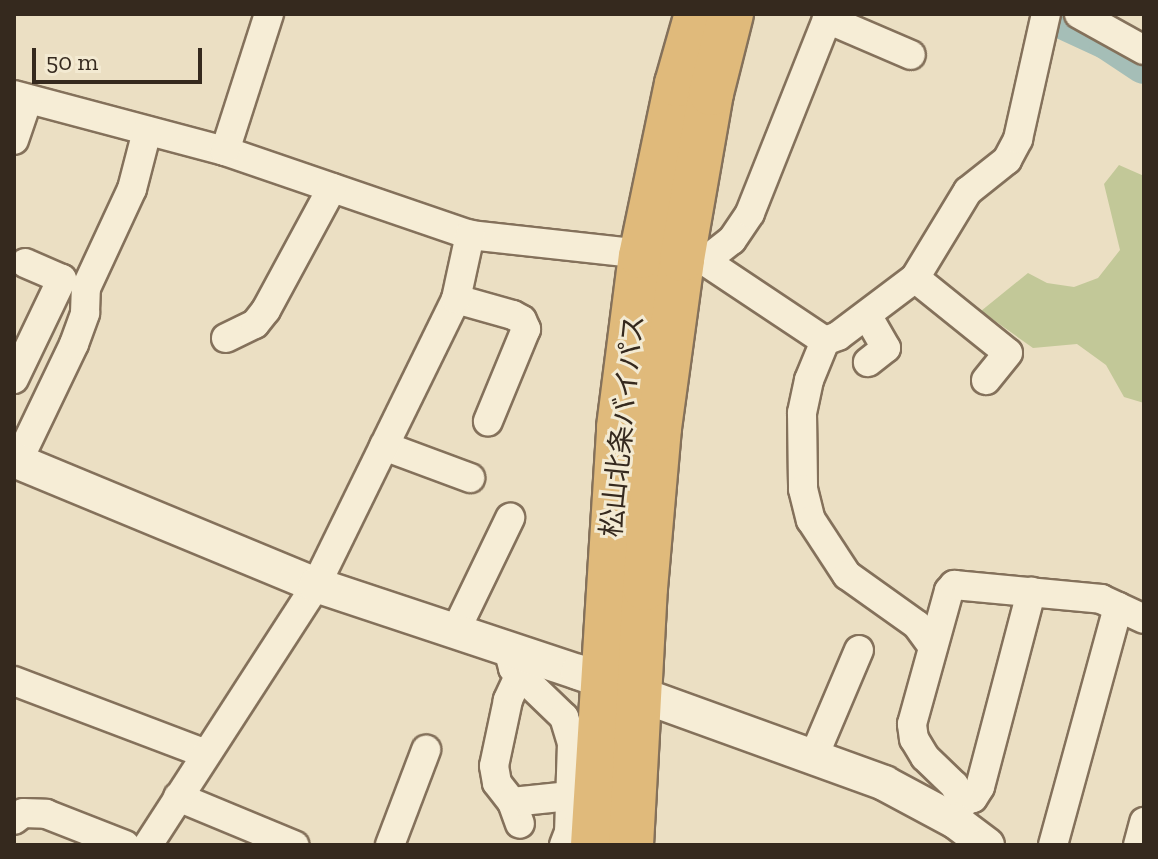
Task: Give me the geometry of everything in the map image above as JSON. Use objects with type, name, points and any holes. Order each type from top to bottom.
[{"type":"highway","name":"松山北条バイパス","points":[[676,259],[677,84],[697,14]]},
{"type":"highway","name":"松山北条バイパス","points":[[631,845],[621,688],[619,427],[676,259],[731,14]]},
{"type":"highway","name":"松山北条バイパス","points":[[593,845],[621,688]]},
{"type":"street","points":[[225,151],[269,14]]},
{"type":"street","points":[[933,647],[917,625],[847,575],[811,520],[803,489],[802,413],[809,380],[825,341],[867,315],[915,278],[968,191],[1007,160],[1018,139],[1046,14]]},
{"type":"street","points":[[1079,14],[1144,50]]},
{"type":"street","points":[[676,259],[732,240],[750,213],[828,17],[911,55]]},
{"type":"street","points":[[14,140],[21,97],[225,151],[470,235],[676,259],[825,341]]},
{"type":"street","points":[[147,131],[126,202],[86,288],[85,313],[74,344],[16,460],[316,585],[455,632],[514,661],[621,688],[959,811]]},
{"type":"street","points":[[226,338],[255,324],[266,310],[332,188]]},
{"type":"street","points":[[148,845],[316,585],[456,299],[470,235]]},
{"type":"street","points":[[14,379],[62,279],[25,263]]},
{"type":"street","points":[[915,278],[1008,353],[986,380]]},
{"type":"street","points":[[456,299],[513,315],[522,320],[526,329],[488,421]]},
{"type":"street","points":[[867,315],[886,348],[868,362]]},
{"type":"street","points":[[384,446],[470,478]]},
{"type":"street","points":[[455,632],[510,518]]},
{"type":"street","points":[[987,845],[959,811],[954,785],[925,757],[914,739],[912,724],[949,591],[954,585],[1101,599],[1144,619]]},
{"type":"street","points":[[959,811],[980,787],[1031,592]]},
{"type":"street","points":[[1053,845],[1118,607]]},
{"type":"street","points":[[814,756],[861,651]]},
{"type":"street","points":[[514,661],[564,717],[572,743],[569,832],[564,845]]},
{"type":"street","points":[[514,661],[494,766],[497,783],[516,813],[570,796]]},
{"type":"street","points":[[14,681],[206,754]]},
{"type":"street","points":[[390,845],[426,750]]},
{"type":"street","points":[[178,797],[294,845]]},
{"type":"street","points":[[14,820],[23,813],[46,814],[125,845]]},
{"type":"green space","points":[[1119,165],[1144,176],[1144,403],[1124,397],[1106,365],[1077,344],[1033,348],[981,311],[1028,273],[1047,283],[1074,287],[1098,278],[1120,250],[1104,184]]},
{"type":"waterway","points":[[1052,14],[1108,40],[1144,64]]}]
